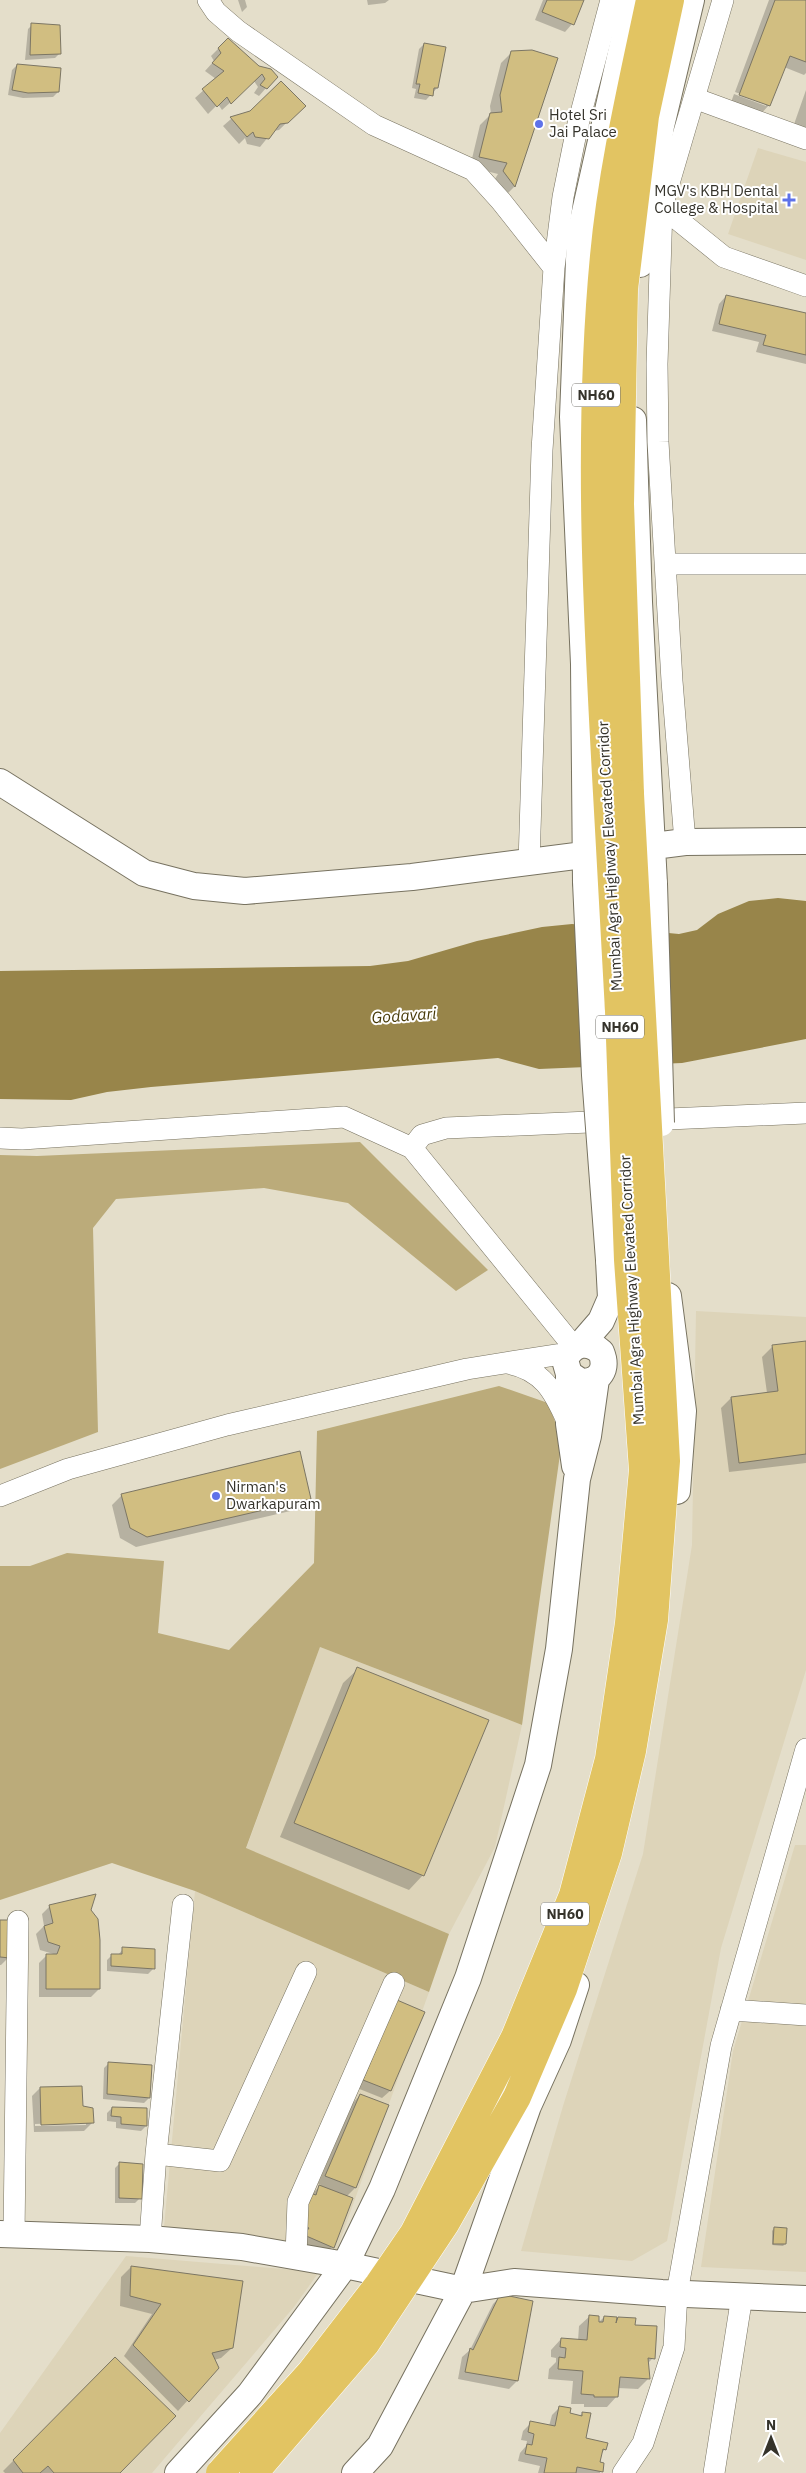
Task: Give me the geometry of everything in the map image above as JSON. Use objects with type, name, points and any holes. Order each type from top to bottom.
[{"type":"highway","name":"Mumbai Agra Highway Elevated Corridor","points":[[220,2473],[310,2372],[379,2284],[414,2233],[515,2037],[573,1895],[609,1759],[629,1623],[643,1470],[628,1260],[619,1011],[598,650],[594,496],[595,417],[605,247],[616,170],[650,0]]},
{"type":"highway","name":"Mumbai Agra Highway Elevated Corridor","points":[[254,2473],[366,2342],[446,2224],[517,2097],[563,1989],[608,1853],[632,1751],[654,1620],[666,1461],[624,650],[620,504],[624,288],[646,116],[670,0]]},
{"type":"street","points":[[208,0],[216,12],[238,31],[374,125],[472,170],[501,201],[554,268]]},
{"type":"street","points":[[529,863],[542,450],[554,268],[563,197],[577,128],[611,0]]},
{"type":"street","points":[[577,1479],[569,1424],[573,1355],[600,1321],[612,1298],[595,1075],[586,882],[584,664],[573,417],[580,234],[622,39],[633,0]]},
{"type":"street","points":[[355,2473],[380,2446],[463,2290],[528,2106],[558,2040],[620,1851],[649,1730],[670,1581],[683,1411],[664,1266],[654,884],[634,428],[635,295],[661,126],[691,0]]},
{"type":"street","points":[[685,842],[672,681],[658,442],[657,364],[662,207],[723,0]]},
{"type":"street","points":[[694,98],[806,139]]},
{"type":"street","points":[[662,207],[724,257],[806,286]]},
{"type":"street","points":[[666,564],[806,564]]},
{"type":"street","points":[[0,782],[144,873],[194,886],[246,891],[412,878],[651,848],[685,842],[806,841]]},
{"type":"street","points":[[412,1148],[422,1135],[446,1128],[806,1113]]},
{"type":"street","points":[[0,1138],[22,1139],[344,1117],[412,1148],[573,1355],[581,1382],[596,1379],[604,1367],[601,1352],[588,1344],[573,1355],[534,1373]]},
{"type":"street","points":[[0,1496],[68,1469],[227,1425],[467,1369],[573,1355]]},
{"type":"street","points":[[502,1363],[524,1366],[534,1373],[556,1396],[569,1424]]},
{"type":"street","points":[[178,2473],[250,2394],[345,2265],[382,2188],[468,1978],[538,1765],[558,1648],[577,1479],[588,1436],[596,1379]]},
{"type":"street","points":[[623,2473],[643,2443],[674,2347],[676,2293],[721,2046],[806,1749]]},
{"type":"street","points":[[150,2239],[156,2154],[183,1904]]},
{"type":"street","points":[[18,1921],[7,2235],[150,2239],[242,2247],[345,2265],[463,2290],[514,2282],[676,2293],[806,2299]]},
{"type":"street","points":[[156,2154],[220,2161],[306,1972]]},
{"type":"street","points":[[296,2256],[298,2202],[394,1983]]},
{"type":"street","points":[[731,2010],[806,2015]]},
{"type":"street","points":[[714,2473],[742,2296]]},
{"type":"shaded area","points":[[758,148],[806,162],[806,260],[728,234]]},
{"type":"shaded area","points":[[360,1142],[488,1270],[456,1291],[348,1203],[264,1188],[116,1199],[93,1228],[98,1432],[0,1469],[0,1155],[37,1156]]},
{"type":"shaded area","points":[[696,1311],[806,1317],[806,1670],[721,1948],[667,2241],[632,2261],[521,2251],[563,2106],[643,1854],[692,1545]]},
{"type":"shaded area","points":[[499,1386],[548,1403],[562,1440],[522,1725],[320,1647],[246,1848],[449,1934],[429,1992],[195,1891],[112,1863],[0,1900],[0,1566],[30,1566],[67,1553],[164,1561],[158,1633],[229,1650],[314,1563],[317,1431]]},
{"type":"shaded area","points":[[320,1647],[522,1725],[495,1847],[449,1934],[246,1849]]},
{"type":"shaded area","points":[[795,1845],[806,1845],[806,2272],[701,2267],[733,2051]]},
{"type":"shaded area","points":[[195,1891],[429,1992],[335,2255],[164,2227]]},
{"type":"shaded area","points":[[126,2256],[319,2272],[294,2307],[152,2473],[0,2473],[0,2433]]},
{"type":"water","name":"Godavari","points":[[778,898],[806,901],[806,1039],[682,1063],[539,1069],[498,1058],[151,1087],[107,1092],[71,1100],[0,1099],[0,971],[370,966],[408,961],[477,941],[542,927],[572,924],[679,934],[697,930],[718,914],[749,901]]},
{"type":"building","points":[[547,0],[584,0],[574,25],[542,12]]},
{"type":"building","points":[[775,0],[806,0],[806,62],[790,56],[770,106],[739,95]]},
{"type":"building","points":[[31,23],[60,25],[61,54],[30,55]]},
{"type":"building","points":[[228,38],[259,66],[271,69],[278,77],[267,89],[260,85],[265,79],[262,74],[231,104],[227,97],[217,107],[202,89],[224,71],[212,63],[221,53],[218,48]]},
{"type":"building","points":[[424,43],[446,47],[438,88],[434,88],[433,96],[418,93],[420,84],[416,84]]},
{"type":"building","points":[[532,50],[558,58],[515,187],[503,171],[507,163],[479,157],[490,113],[502,112],[500,95],[511,51]]},
{"type":"building","points":[[17,64],[61,68],[59,92],[28,93],[12,90]]},
{"type":"building","points":[[281,81],[306,106],[288,123],[280,124],[269,139],[255,137],[253,132],[247,137],[230,117],[250,111]]},
{"type":"building","points":[[726,295],[806,313],[806,355],[763,345],[766,335],[719,324]]},
{"type":"building","points":[[806,1341],[806,1454],[739,1463],[731,1397],[778,1391],[772,1345]]},
{"type":"building","name":"Nirman's Dwarkapuram","points":[[300,1451],[311,1499],[147,1537],[130,1528],[121,1494]]},
{"type":"building","points":[[357,1667],[489,1720],[424,1876],[294,1823]]},
{"type":"building","points":[[96,1894],[91,1910],[98,1919],[100,1989],[46,1989],[46,1954],[57,1954],[60,1946],[48,1942],[44,1926],[53,1923],[49,1905]]},
{"type":"building","points":[[0,1920],[10,1920],[10,1958],[0,1957]]},
{"type":"building","points":[[122,1947],[155,1949],[155,1969],[111,1966],[111,1954],[122,1954]]},
{"type":"building","points":[[397,2000],[425,2012],[391,2091],[363,2080]]},
{"type":"building","points":[[108,2062],[152,2065],[150,2098],[107,2094]]},
{"type":"building","points":[[82,2086],[83,2106],[93,2108],[94,2123],[41,2125],[40,2087]]},
{"type":"building","points":[[360,2094],[389,2105],[356,2188],[325,2176]]},
{"type":"building","points":[[112,2107],[147,2108],[147,2126],[121,2124],[121,2117],[111,2116]]},
{"type":"building","points":[[119,2162],[143,2164],[142,2199],[119,2198]]},
{"type":"building","points":[[319,2185],[353,2198],[334,2248],[304,2235],[309,2228],[302,2225],[310,2193],[316,2195]]},
{"type":"building","points":[[774,2227],[787,2228],[786,2244],[773,2244]]},
{"type":"building","points":[[131,2266],[243,2281],[233,2348],[212,2353],[219,2368],[189,2402],[133,2345],[161,2304],[130,2296]]},
{"type":"building","points":[[500,2294],[533,2301],[518,2381],[465,2372],[470,2348],[473,2350]]},
{"type":"building","points":[[589,2315],[599,2316],[599,2322],[603,2322],[604,2316],[617,2317],[616,2323],[618,2317],[636,2318],[635,2325],[657,2326],[655,2359],[648,2358],[650,2379],[620,2377],[618,2397],[594,2397],[594,2395],[581,2394],[583,2371],[558,2369],[559,2357],[565,2358],[566,2348],[560,2347],[561,2338],[587,2340]]},
{"type":"building","points":[[115,2357],[176,2416],[120,2473],[54,2473],[48,2466],[40,2473],[23,2473],[13,2460]]},
{"type":"building","points":[[559,2406],[571,2408],[570,2413],[582,2416],[582,2412],[591,2413],[586,2438],[608,2443],[606,2450],[603,2449],[600,2462],[604,2463],[603,2472],[577,2467],[576,2473],[544,2473],[547,2458],[525,2454],[527,2444],[532,2445],[534,2434],[528,2432],[530,2421],[555,2426]]},
{"type":"place","name":"Hotel Sri Jai Palace","points":[[539,124]]},
{"type":"place","name":"MGV's KBH Dental College & Hospital","points":[[789,200]]},
{"type":"place","name":"Nirman's Dwarkapuram","points":[[216,1496]]}]
